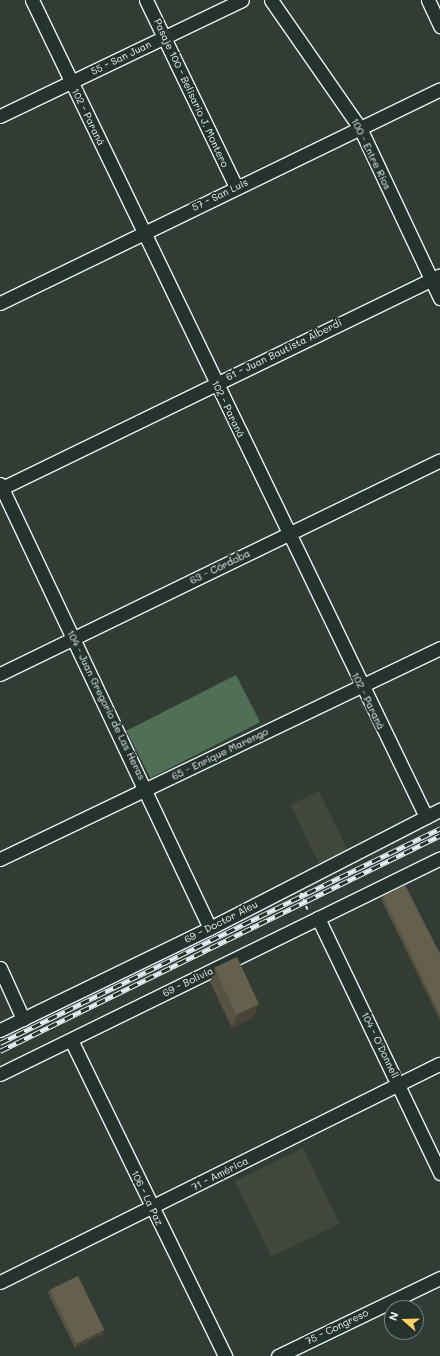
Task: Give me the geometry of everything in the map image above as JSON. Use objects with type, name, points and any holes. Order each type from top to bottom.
[{"type":"street","name":"102 - Paraná","points":[[32,0],[361,686],[426,817]]},
{"type":"street","name":"Pasaje 100 - Belisario J. Montero","points":[[146,0],[236,187]]},
{"type":"street","name":"55 - San Juan","points":[[0,116],[164,36],[242,0]]},
{"type":"street","name":"100 - Entre Ríos","points":[[271,0],[360,128],[436,278],[440,298]]},
{"type":"street","points":[[428,0],[440,26]]},
{"type":"street","name":"57 - San Luis","points":[[0,303],[440,89]]},
{"type":"street","name":"61 - Juan Bautista Alberdi","points":[[1,487],[436,278]]},
{"type":"street","name":"63 - Córdoba","points":[[0,674],[440,460]]},
{"type":"street","name":"104 - Juan Gregorio de Las Heras","points":[[1,487],[147,789],[210,928]]},
{"type":"street","name":"65 - Enrique Marengo","points":[[0,859],[440,648]]},
{"type":"street","name":"69 - Doctor Aleu","points":[[0,1030],[210,928],[440,810]]},
{"type":"street","name":"69 - Bolivia","points":[[0,1074],[440,858]]},
{"type":"street","name":"104 - O'Donnell","points":[[316,919],[398,1084],[440,1173]]},
{"type":"street","points":[[0,968],[24,1019]]},
{"type":"street","name":"106 - La Paz","points":[[71,1040],[151,1208],[225,1356]]},
{"type":"street","name":"71 - América","points":[[0,1282],[440,1064]]},
{"type":"street","name":"75 - Congreso","points":[[278,1356],[440,1278]]},
{"type":"path","points":[[297,884],[316,919]]},
{"type":"shaded area","points":[[319,791],[348,851],[320,865],[290,805]]},
{"type":"shaded area","points":[[303,1148],[340,1223],[272,1257],[235,1181]]},
{"type":"green space","points":[[236,675],[260,722],[150,778],[126,731]]},
{"type":"building","points":[[405,885],[440,954],[440,1014],[383,896]]},
{"type":"building","points":[[237,957],[259,1004],[236,1015],[214,968]]},
{"type":"building","points":[[78,1276],[104,1330],[76,1344],[50,1290]]},
{"type":"railway","points":[[0,1043],[440,828]]},
{"type":"railway","points":[[0,1051],[440,835]]}]
